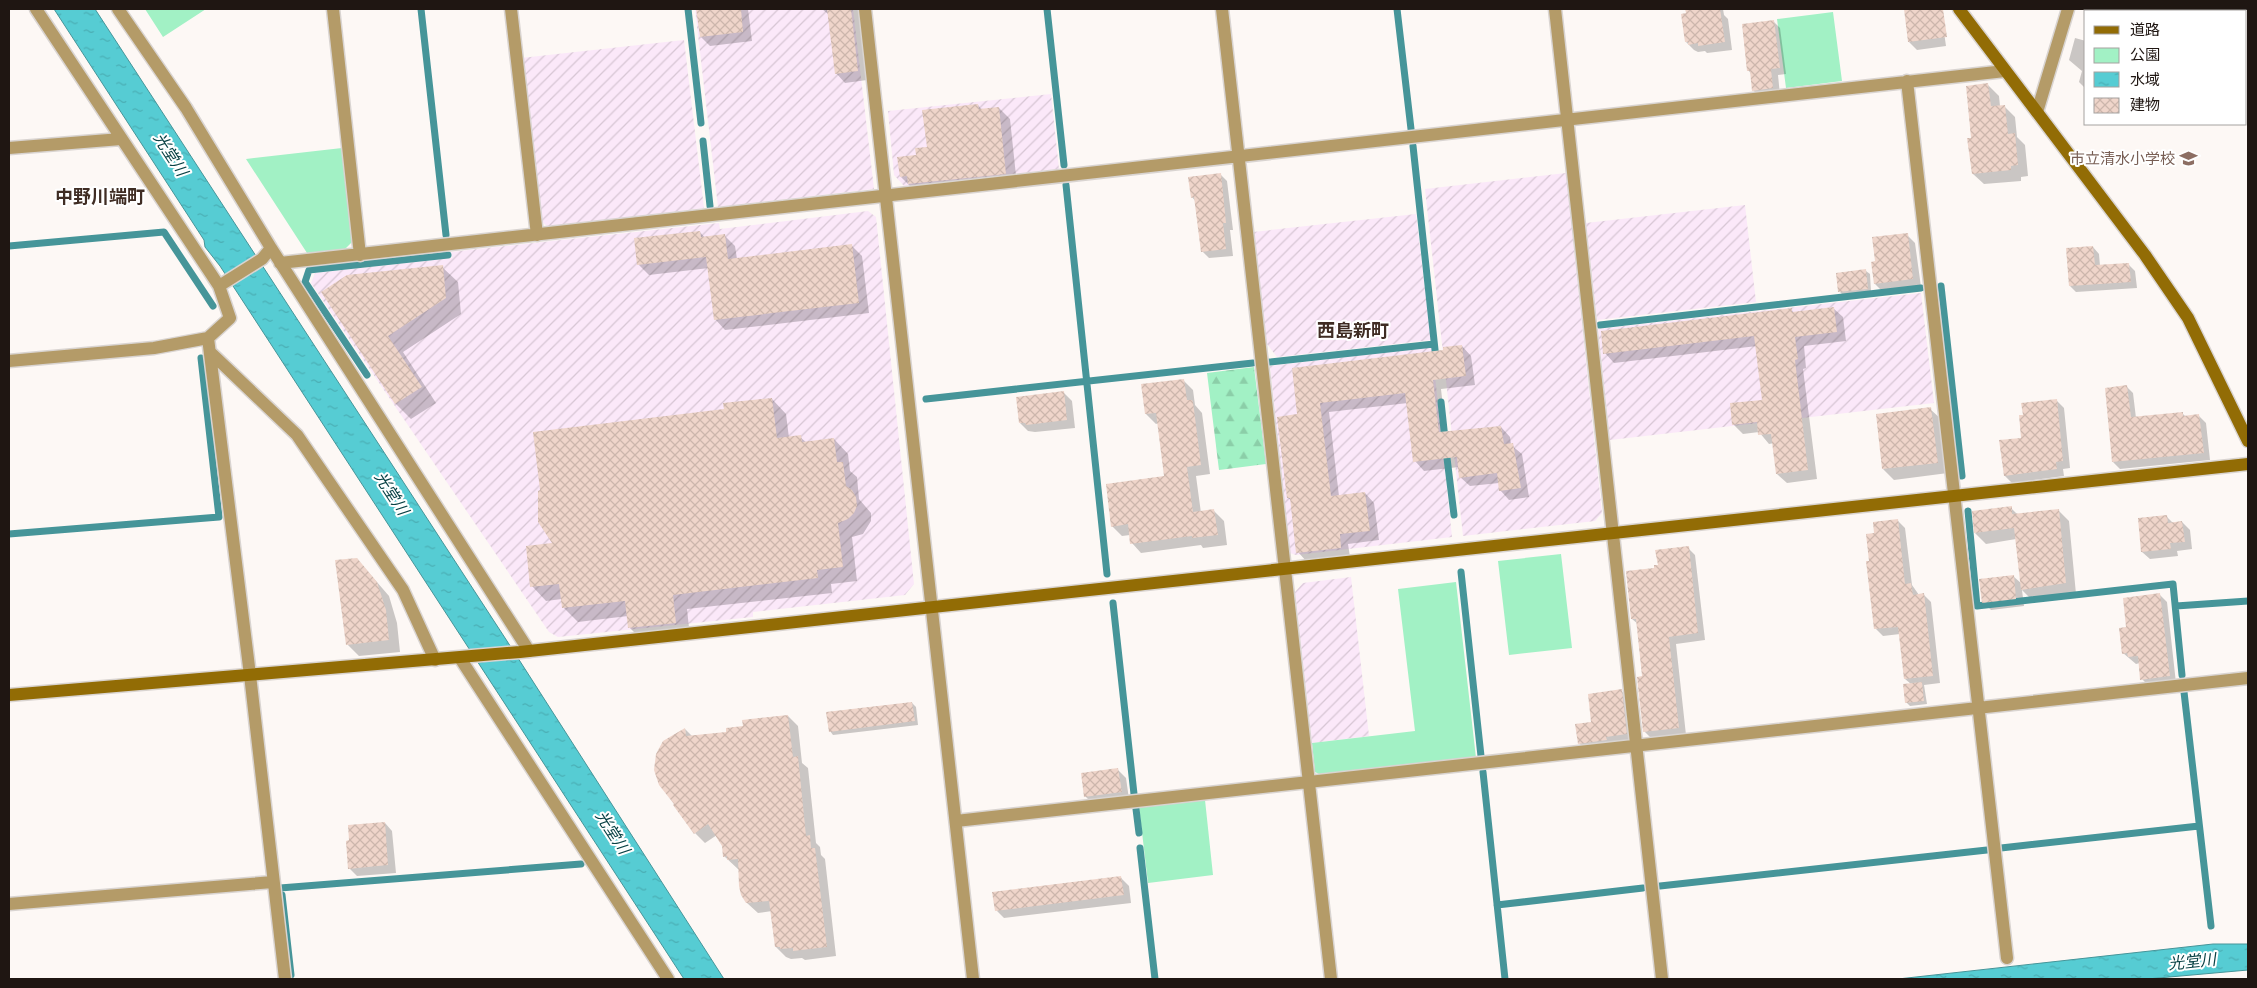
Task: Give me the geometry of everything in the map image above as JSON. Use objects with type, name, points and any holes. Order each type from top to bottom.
[{"type":"street","points":[[9,361],[154,348],[208,338],[230,318],[219,286],[36,9]]},
{"type":"street","points":[[118,9],[186,108],[280,263],[524,652]]},
{"type":"street","points":[[333,9],[360,255]]},
{"type":"street","points":[[511,9],[538,235]]},
{"type":"street","points":[[865,9],[973,979]]},
{"type":"street","points":[[1222,9],[1330,979]]},
{"type":"street","points":[[1555,9],[1662,979]]},
{"type":"street","points":[[1959,9],[2145,254],[2188,318],[2248,441]]},
{"type":"street","points":[[2037,112],[2068,9]]},
{"type":"street","points":[[280,263],[2006,71]]},
{"type":"street","points":[[1907,82],[1956,496],[2007,958]]},
{"type":"street","points":[[9,148],[121,139]]},
{"type":"street","points":[[219,286],[262,259],[271,248]]},
{"type":"street","points":[[208,338],[250,675],[284,979]]},
{"type":"street","points":[[210,352],[297,435],[403,590],[436,660]]},
{"type":"street","points":[[9,695],[524,652],[2248,464]]},
{"type":"street","points":[[465,657],[668,979]]},
{"type":"street","points":[[956,821],[2248,678]]},
{"type":"street","points":[[9,904],[274,882]]},
{"type":"shaded area","points":[[695,9],[853,9],[874,189],[718,207]]},
{"type":"shaded area","points":[[684,40],[704,208],[549,228],[540,220],[521,58]]},
{"type":"shaded area","points":[[1051,94],[1059,169],[904,186],[894,175],[888,111]]},
{"type":"shaded area","points":[[1566,173],[1602,513],[1595,521],[1463,536],[1425,189]]},
{"type":"shaded area","points":[[1745,205],[1756,302],[1597,320],[1586,223]]},
{"type":"shaded area","points":[[868,211],[876,217],[914,584],[905,595],[753,612],[753,617],[558,637],[549,632],[311,283],[315,273],[452,258],[451,252],[719,223],[720,229]]},
{"type":"shaded area","points":[[1416,214],[1431,340],[1277,357],[1267,344],[1253,232]]},
{"type":"shaded area","points":[[1921,293],[1934,403],[1610,440],[1598,329]]},
{"type":"shaded area","points":[[1432,347],[1452,537],[1296,555],[1290,553],[1270,366]]},
{"type":"shaded area","points":[[1351,577],[1369,736],[1312,743],[1295,592],[1303,583]]},
{"type":"green space","points":[[145,9],[206,9],[163,37]]},
{"type":"green space","points":[[1833,12],[1842,81],[1786,88],[1777,19]]},
{"type":"green space","points":[[342,148],[352,242],[345,249],[307,253],[246,159]]},
{"type":"green space","points":[[1254,367],[1266,464],[1219,470],[1207,373]]},
{"type":"green space","points":[[1561,554],[1572,648],[1509,655],[1498,561]]},
{"type":"green space","points":[[1456,582],[1476,758],[1323,776],[1315,772],[1312,743],[1415,731],[1398,589]]},
{"type":"green space","points":[[1205,800],[1213,875],[1148,883],[1139,807]]},
{"type":"water","name":"光堂川","points":[[54,9],[95,9],[507,641],[724,979],[684,979],[220,266],[205,247],[204,240]]},
{"type":"water","name":"光堂川","points":[[2213,944],[2248,944],[2248,970],[2147,979],[1898,979]]},
{"type":"building","points":[[696,9],[741,9],[743,32],[700,37]]},
{"type":"building","points":[[827,9],[851,9],[858,71],[835,74]]},
{"type":"building","points":[[1685,9],[1720,9],[1725,42],[1698,46],[1698,43],[1688,45],[1688,42],[1685,42],[1681,14],[1686,13]]},
{"type":"building","points":[[1904,9],[1943,9],[1947,37],[1908,42]]},
{"type":"building","points":[[1774,20],[1780,68],[1771,69],[1773,88],[1752,91],[1750,71],[1747,71],[1742,24]]},
{"type":"building","points":[[1988,83],[1991,106],[2005,105],[2008,134],[2015,133],[2018,165],[2011,166],[2011,170],[1972,174],[1967,138],[1971,138],[1966,86]]},
{"type":"building","points":[[978,104],[979,109],[999,107],[1006,174],[908,184],[907,176],[900,177],[897,157],[916,155],[915,148],[927,147],[922,110]]},
{"type":"building","points":[[1221,173],[1226,223],[1223,223],[1226,249],[1201,252],[1194,197],[1191,198],[1188,177]]},
{"type":"building","points":[[700,231],[701,237],[725,234],[728,259],[852,244],[859,303],[714,320],[706,257],[637,265],[634,238]]},
{"type":"building","points":[[1908,233],[1913,279],[1874,284],[1871,262],[1875,261],[1872,237]]},
{"type":"building","points":[[2093,246],[2095,265],[2129,263],[2131,282],[2069,286],[2066,248]]},
{"type":"building","points":[[443,265],[446,298],[388,336],[422,387],[395,404],[321,292],[347,275]]},
{"type":"building","points":[[1866,269],[1868,289],[1838,292],[1836,273]]},
{"type":"building","points":[[1834,307],[1837,332],[1795,337],[1798,359],[1795,360],[1808,470],[1776,474],[1771,434],[1758,435],[1757,422],[1732,425],[1730,403],[1762,400],[1754,336],[1603,354],[1601,331],[1792,308],[1792,312]]},
{"type":"building","points":[[1462,345],[1466,376],[1433,380],[1439,432],[1501,426],[1504,444],[1513,443],[1521,488],[1499,491],[1497,473],[1459,478],[1457,457],[1413,462],[1405,393],[1320,403],[1331,496],[1365,492],[1370,531],[1340,534],[1341,548],[1296,553],[1290,498],[1287,498],[1277,417],[1297,414],[1292,368],[1443,350],[1443,347]]},
{"type":"building","points":[[1184,379],[1187,400],[1192,400],[1193,402],[1201,465],[1187,467],[1193,512],[1214,509],[1218,535],[1192,538],[1192,536],[1130,544],[1128,524],[1111,527],[1106,484],[1164,476],[1156,413],[1145,414],[1141,384]]},
{"type":"building","points":[[2127,385],[2131,417],[2183,412],[2183,416],[2199,414],[2204,453],[2112,462],[2105,388]]},
{"type":"building","points":[[1064,391],[1067,420],[1026,425],[1025,423],[1019,423],[1016,397]]},
{"type":"building","points":[[772,398],[777,438],[801,435],[802,442],[834,438],[837,462],[843,462],[846,486],[852,490],[856,497],[857,506],[854,513],[848,519],[838,523],[843,567],[817,570],[818,578],[673,595],[676,623],[628,628],[625,601],[562,608],[559,584],[530,587],[526,546],[552,543],[538,522],[538,491],[540,490],[533,432],[724,409],[723,403]]},
{"type":"building","points":[[2057,399],[2063,461],[2056,462],[2057,469],[2004,476],[1999,440],[2021,438],[2019,415],[2023,415],[2021,403]]},
{"type":"building","points":[[1931,407],[1938,463],[1882,469],[1876,414]]},
{"type":"building","points":[[2012,506],[2012,514],[2059,509],[2066,583],[2021,590],[2014,528],[1974,533],[1972,511]]},
{"type":"building","points":[[2167,515],[2168,523],[2182,521],[2185,542],[2170,543],[2171,549],[2141,552],[2138,518]]},
{"type":"building","points":[[1898,519],[1905,584],[1911,583],[1913,595],[1924,593],[1933,676],[1904,679],[1898,627],[1874,629],[1866,561],[1869,561],[1866,534],[1874,533],[1873,522]]},
{"type":"building","points":[[1689,546],[1698,633],[1669,637],[1679,728],[1643,732],[1637,677],[1642,676],[1636,619],[1631,619],[1626,571],[1654,568],[1654,565],[1658,565],[1655,550]]},
{"type":"building","points":[[357,558],[377,582],[386,610],[389,640],[346,645],[335,560]]},
{"type":"building","points":[[2014,575],[2016,599],[1982,603],[1979,579]]},
{"type":"building","points":[[2160,593],[2170,676],[2140,680],[2138,656],[2128,657],[2127,653],[2122,654],[2119,628],[2126,627],[2123,598]]},
{"type":"building","points":[[1922,682],[1924,701],[1905,703],[1903,684]]},
{"type":"building","points":[[1622,689],[1627,734],[1606,737],[1607,740],[1578,744],[1575,724],[1591,722],[1588,694]]},
{"type":"building","points":[[912,702],[915,721],[829,732],[826,712]]},
{"type":"building","points":[[788,715],[793,757],[798,756],[806,836],[810,835],[811,848],[815,848],[827,947],[793,951],[793,948],[780,949],[780,947],[775,947],[769,901],[746,903],[741,895],[738,859],[727,860],[727,856],[723,857],[722,846],[708,824],[694,834],[659,785],[654,770],[656,754],[663,741],[685,728],[686,736],[726,732],[726,728],[743,726],[742,720]]},
{"type":"building","points":[[1118,768],[1122,792],[1084,797],[1081,773]]},
{"type":"building","points":[[385,822],[388,865],[348,869],[346,841],[349,840],[348,825]]},
{"type":"building","points":[[1121,876],[1124,895],[995,911],[992,892]]},
{"type":"waterway","points":[[421,9],[446,235]]},
{"type":"waterway","points":[[688,9],[701,123]]},
{"type":"waterway","points":[[1047,9],[1064,165]]},
{"type":"waterway","points":[[1397,9],[1411,129]]},
{"type":"waterway","points":[[703,141],[710,206]]},
{"type":"waterway","points":[[1413,146],[1436,359]]},
{"type":"waterway","points":[[1066,185],[1107,574]]},
{"type":"waterway","points":[[9,246],[164,232],[213,306]]},
{"type":"waterway","points":[[367,375],[305,282],[309,270],[448,255]]},
{"type":"waterway","points":[[1941,286],[1962,476]]},
{"type":"waterway","points":[[1600,325],[1921,288]]},
{"type":"waterway","points":[[1270,362],[1434,344]]},
{"type":"waterway","points":[[9,534],[219,517],[201,358]]},
{"type":"waterway","points":[[926,399],[1253,363]]},
{"type":"waterway","points":[[1441,402],[1445,439]]},
{"type":"waterway","points":[[1446,450],[1454,515]]},
{"type":"waterway","points":[[1968,511],[1977,606],[2173,584],[2182,675]]},
{"type":"waterway","points":[[1461,572],[1481,756]]},
{"type":"waterway","points":[[2176,606],[2248,601]]},
{"type":"waterway","points":[[1113,603],[1134,794]]},
{"type":"waterway","points":[[2184,692],[2211,926]]},
{"type":"waterway","points":[[1483,772],[1505,979]]},
{"type":"waterway","points":[[1136,809],[1139,833]]},
{"type":"waterway","points":[[2001,848],[2199,826]]},
{"type":"waterway","points":[[1140,848],[1155,979]]},
{"type":"waterway","points":[[1660,886],[1987,850]]},
{"type":"waterway","points":[[280,888],[581,864]]},
{"type":"waterway","points":[[1497,905],[1643,888]]},
{"type":"waterway","points":[[282,895],[291,975]]},
{"type":"place","name":"市立清水小学校","points":[[2189,159]]},
{"type":"district","name":"中野川端町","points":[[100,197]]},
{"type":"district","name":"西島新町","points":[[1353,331]]}]
